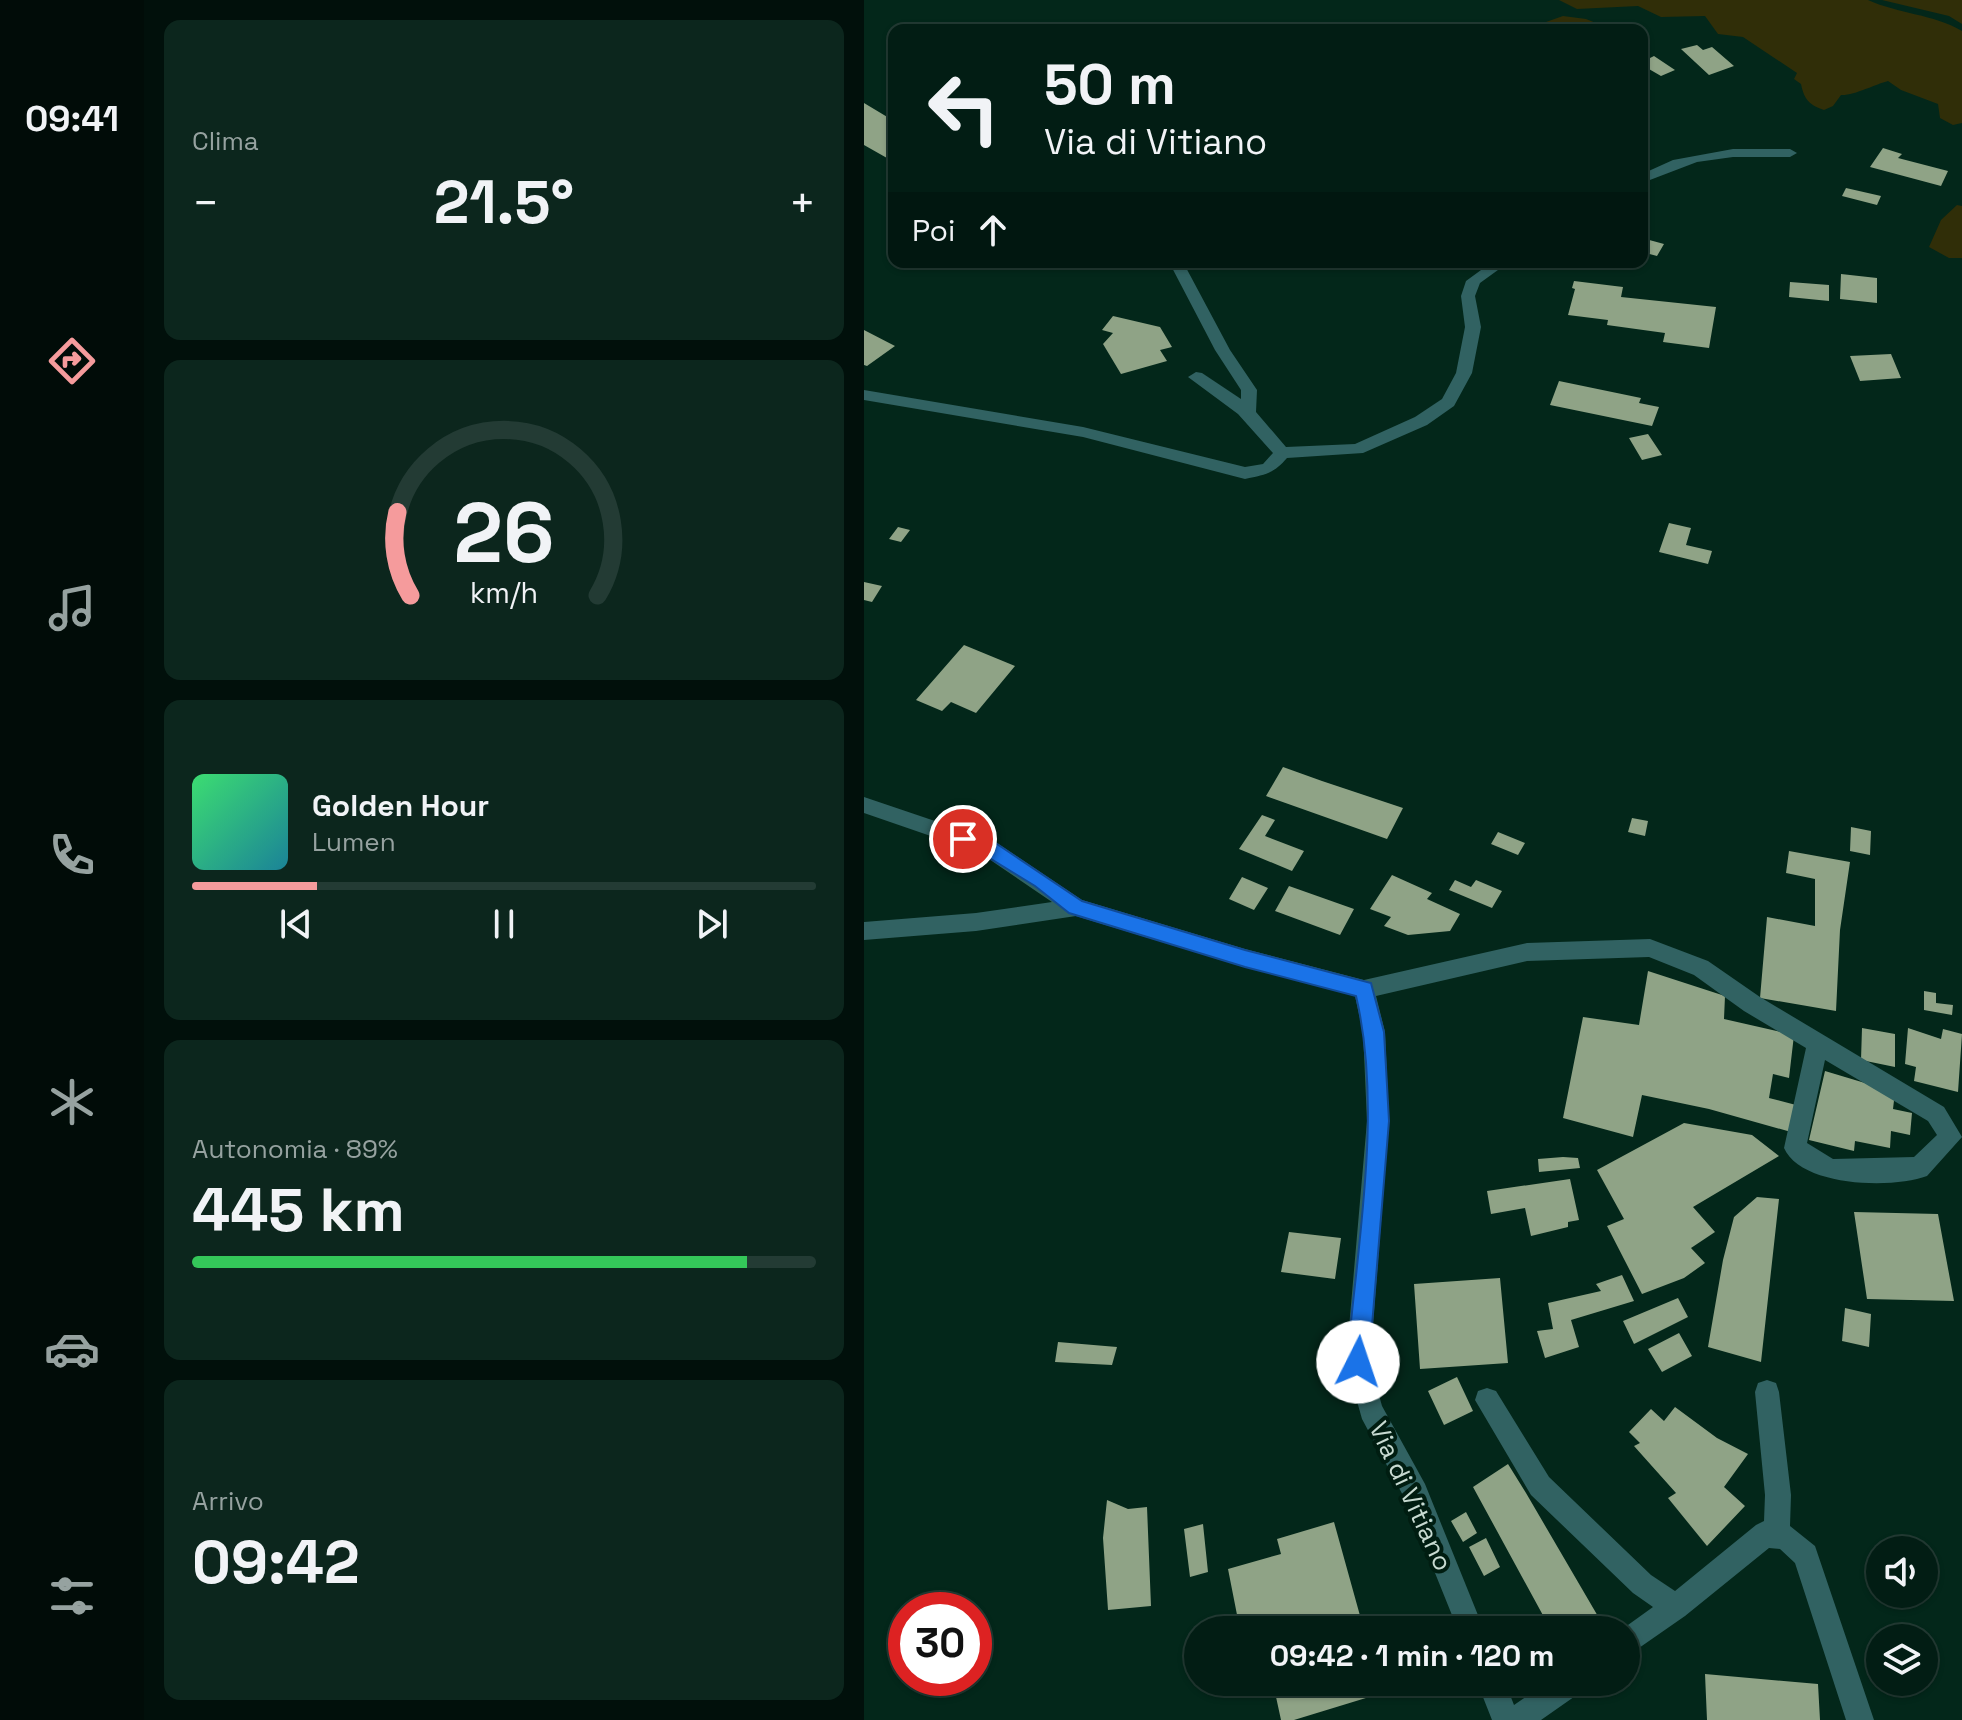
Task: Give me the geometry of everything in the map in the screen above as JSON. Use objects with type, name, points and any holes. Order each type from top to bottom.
[{"type":"street","points":[[1648,175],[1662,167],[1697,156],[1733,152],[1790,153]]},
{"type":"street","points":[[1179,268],[1223,350],[1249,390],[1248,411]]},
{"type":"street","points":[[864,395],[1083,432],[1245,473],[1268,469],[1282,453],[1357,449],[1421,421],[1448,402],[1464,373],[1473,327],[1468,296],[1473,281],[1493,268]]},
{"type":"street","points":[[1196,377],[1248,411],[1282,453]]},
{"type":"street","points":[[864,805],[987,847],[1076,907],[1245,958],[1364,989],[1527,952],[1650,948],[1701,968],[1752,1004],[1936,1114],[1951,1136],[1919,1168],[1830,1170],[1795,1148],[1818,1044]]},
{"type":"street","points":[[864,931],[976,922],[1076,907]]},
{"type":"street","name":"Via di Vitiano","points":[[1364,989],[1374,1032],[1378,1121],[1358,1362],[1371,1410],[1416,1493],[1465,1616]]},
{"type":"street","points":[[1767,1392],[1778,1495],[1777,1535]]},
{"type":"street","points":[[1487,1400],[1540,1486],[1642,1584],[1676,1607]]},
{"type":"street","points":[[1640,1633],[1765,1534],[1786,1537],[1806,1555],[1860,1720]]},
{"type":"street","points":[[1497,1696],[1506,1720]]},
{"type":"street","points":[[1517,1720],[1551,1696]]},
{"type":"shaded area","points":[[1559,0],[1868,0],[1939,21],[1962,31],[1962,123],[1953,125],[1940,118],[1938,104],[1901,90],[1888,81],[1841,95],[1833,106],[1824,110],[1808,101],[1801,84],[1794,79],[1797,73],[1743,37],[1718,34],[1705,16],[1661,17],[1638,6],[1577,9]]},
{"type":"shaded area","points":[[1882,0],[1962,0],[1962,24],[1949,16]]},
{"type":"shaded area","points":[[1563,16],[1598,24],[1540,24]]},
{"type":"shaded area","points":[[1957,205],[1962,206],[1962,258],[1949,258],[1929,247],[1941,220]]},
{"type":"building","points":[[1697,45],[1703,50],[1712,47],[1734,66],[1709,75],[1681,49]]},
{"type":"building","points":[[1654,56],[1675,70],[1661,76],[1648,68],[1648,59]]},
{"type":"building","points":[[864,103],[888,117],[888,159],[864,145]]},
{"type":"building","points":[[1883,148],[1902,154],[1898,158],[1948,171],[1941,186],[1870,167]]},
{"type":"building","points":[[1846,188],[1881,196],[1877,205],[1842,196]]},
{"type":"building","points":[[1648,240],[1664,244],[1657,256],[1648,254]]},
{"type":"building","points":[[1841,274],[1877,278],[1877,303],[1840,299]]},
{"type":"building","points":[[1574,281],[1623,287],[1621,297],[1716,307],[1709,348],[1663,342],[1665,333],[1607,325],[1608,320],[1568,315]]},
{"type":"building","points":[[1790,282],[1829,285],[1829,301],[1789,297]]},
{"type":"building","points":[[1113,316],[1160,327],[1172,347],[1160,350],[1167,361],[1121,374],[1103,344],[1113,333],[1102,330]]},
{"type":"building","points":[[864,330],[895,346],[867,366],[864,365]]},
{"type":"building","points":[[1891,354],[1901,378],[1860,381],[1850,356]]},
{"type":"building","points":[[1559,381],[1641,398],[1639,403],[1659,407],[1652,426],[1550,405]]},
{"type":"building","points":[[1648,434],[1662,455],[1642,460],[1629,438]]},
{"type":"building","points":[[1669,523],[1691,528],[1686,545],[1712,551],[1708,564],[1659,552]]},
{"type":"building","points":[[898,527],[910,530],[901,542],[889,539]]},
{"type":"building","points":[[864,582],[882,586],[872,602],[864,600]]},
{"type":"building","points":[[964,645],[1015,666],[976,713],[951,702],[942,711],[916,700]]},
{"type":"building","points":[[1283,767],[1403,808],[1387,839],[1266,796]]},
{"type":"building","points":[[1262,815],[1275,820],[1265,836],[1304,851],[1292,871],[1239,849]]},
{"type":"building","points":[[1632,818],[1648,821],[1645,836],[1628,832]]},
{"type":"building","points":[[1851,827],[1871,831],[1870,855],[1850,851]]},
{"type":"building","points":[[1498,832],[1525,843],[1518,855],[1491,844]]},
{"type":"building","points":[[1789,851],[1850,862],[1840,930],[1836,1011],[1760,998],[1767,917],[1815,926],[1815,879],[1786,873]]},
{"type":"building","points":[[1392,875],[1432,893],[1427,899],[1460,914],[1450,931],[1408,935],[1384,926],[1391,917],[1370,909]]},
{"type":"building","points":[[1242,877],[1268,888],[1254,910],[1229,899]]},
{"type":"building","points":[[1455,880],[1471,887],[1476,880],[1502,891],[1492,908],[1449,890]]},
{"type":"building","points":[[1289,886],[1354,909],[1340,935],[1275,911]]},
{"type":"building","points":[[1648,971],[1725,996],[1724,1019],[1794,1035],[1789,1078],[1773,1074],[1769,1098],[1796,1105],[1791,1132],[1709,1109],[1642,1095],[1633,1137],[1563,1118],[1583,1017],[1639,1025]]},
{"type":"building","points":[[1924,991],[1936,993],[1936,1003],[1953,1005],[1952,1015],[1924,1010]]},
{"type":"building","points":[[1862,1028],[1895,1034],[1895,1067],[1861,1060]]},
{"type":"building","points":[[1908,1028],[1941,1039],[1943,1029],[1962,1034],[1958,1092],[1914,1081],[1916,1067],[1905,1064]]},
{"type":"building","points":[[1825,1071],[1895,1092],[1893,1109],[1912,1113],[1910,1135],[1891,1131],[1890,1148],[1855,1141],[1854,1151],[1809,1140]]},
{"type":"building","points":[[1684,1123],[1752,1135],[1779,1156],[1693,1207],[1715,1232],[1691,1248],[1705,1263],[1684,1278],[1642,1294],[1607,1226],[1624,1219],[1597,1170]]},
{"type":"building","points":[[1578,1158],[1580,1168],[1539,1172],[1538,1159]]},
{"type":"building","points":[[1570,1179],[1579,1220],[1568,1222],[1568,1227],[1531,1236],[1525,1208],[1491,1214],[1487,1191]]},
{"type":"building","points":[[1757,1197],[1779,1199],[1761,1362],[1708,1347],[1734,1217]]},
{"type":"building","points":[[1854,1212],[1938,1214],[1954,1301],[1867,1299]]},
{"type":"building","points":[[1289,1232],[1341,1238],[1335,1279],[1281,1272]]},
{"type":"building","points":[[1622,1275],[1634,1301],[1571,1320],[1579,1347],[1545,1358],[1537,1331],[1553,1329],[1548,1303],[1601,1291],[1596,1284]]},
{"type":"building","points":[[1500,1278],[1508,1363],[1420,1369],[1414,1284]]},
{"type":"building","points":[[1678,1298],[1688,1317],[1634,1344],[1623,1321]]},
{"type":"building","points":[[1845,1308],[1871,1314],[1869,1347],[1842,1341]]},
{"type":"building","points":[[1679,1333],[1692,1356],[1662,1372],[1648,1349]]},
{"type":"building","points":[[1058,1342],[1117,1347],[1112,1365],[1055,1362]]},
{"type":"building","points":[[1457,1377],[1473,1411],[1444,1425],[1428,1391]]},
{"type":"building","points":[[1675,1407],[1717,1438],[1748,1454],[1724,1487],[1745,1506],[1707,1546],[1668,1498],[1676,1493],[1634,1446],[1640,1443],[1629,1432],[1651,1409],[1664,1421]]},
{"type":"building","points":[[1508,1464],[1598,1616],[1543,1616],[1473,1487]]},
{"type":"building","points":[[1107,1500],[1128,1509],[1147,1507],[1151,1606],[1108,1610],[1103,1538]]},
{"type":"building","points":[[1466,1512],[1477,1533],[1463,1542],[1451,1521]]},
{"type":"building","points":[[1334,1522],[1360,1616],[1237,1616],[1228,1569],[1281,1554],[1277,1539]]},
{"type":"building","points":[[1203,1524],[1208,1572],[1190,1577],[1184,1529]]},
{"type":"building","points":[[1486,1538],[1500,1567],[1484,1576],[1469,1547]]},
{"type":"building","points":[[1705,1674],[1818,1684],[1820,1720],[1707,1720]]},
{"type":"building","points":[[1276,1696],[1372,1696],[1294,1720],[1281,1720]]},
{"type":"route","points":[[963,839],[987,847],[1076,907],[1245,958],[1364,989],[1374,1032],[1378,1121],[1358,1362]]}]
